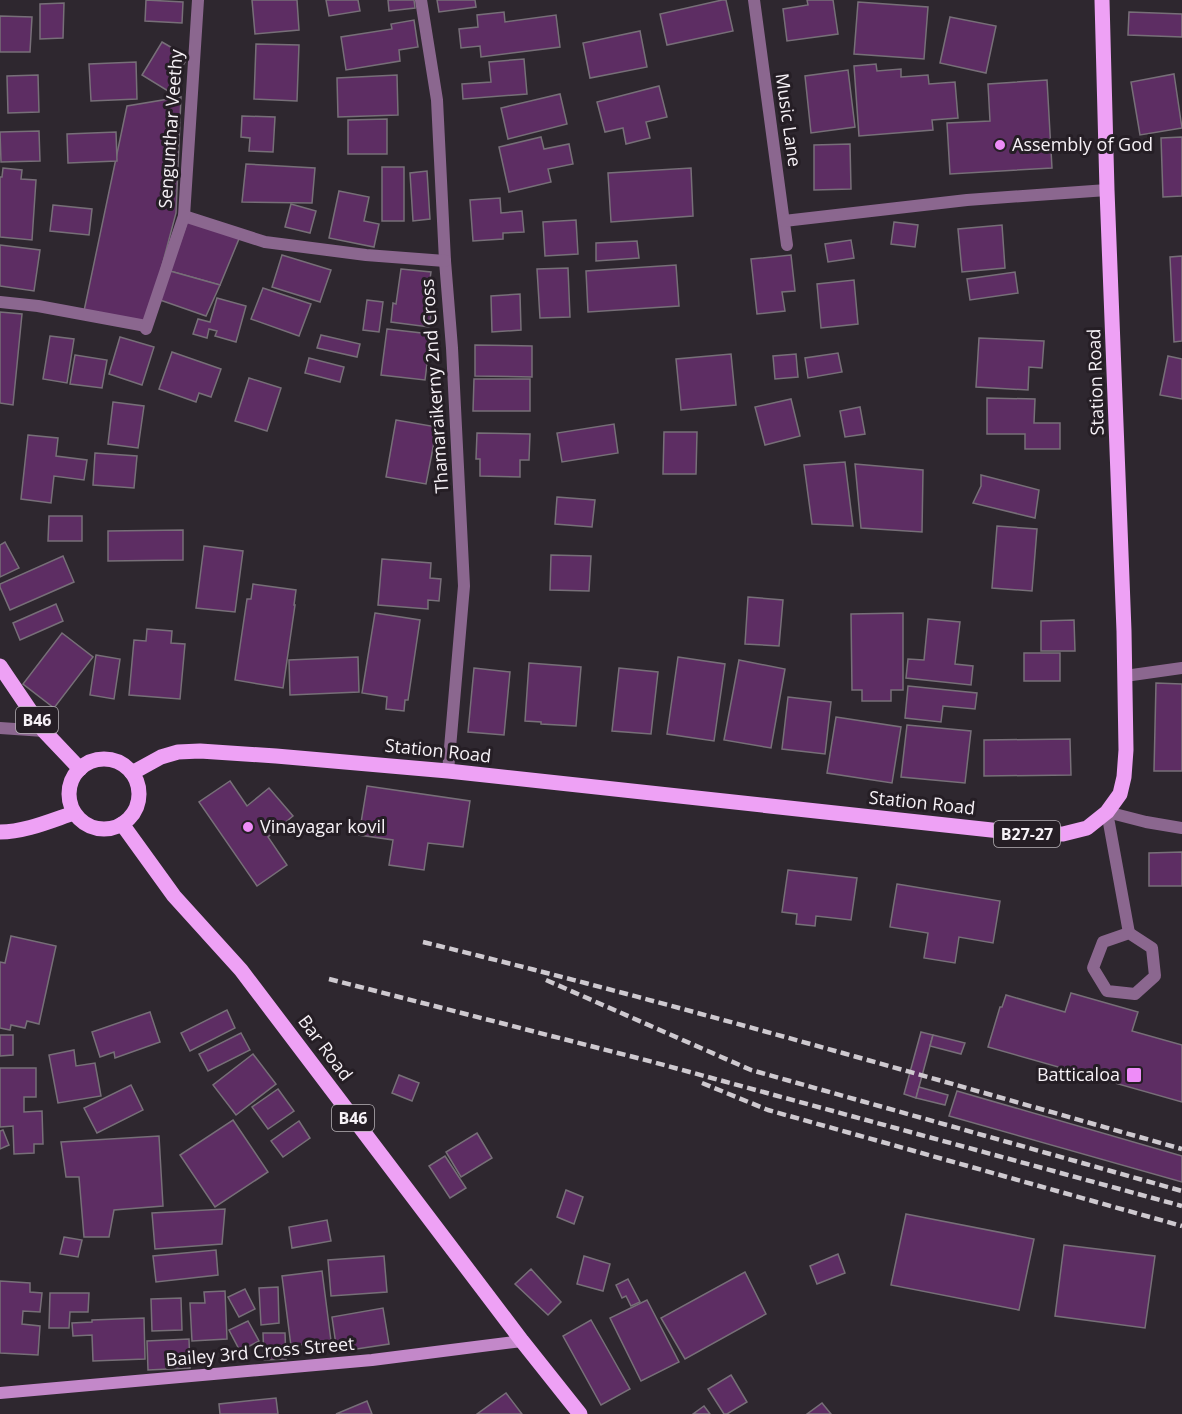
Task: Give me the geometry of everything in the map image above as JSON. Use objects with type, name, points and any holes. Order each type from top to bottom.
[{"type":"main road","name":"Station Road","points":[[132,773],[161,756],[178,752],[200,751],[336,760],[448,771],[1028,834],[1064,834],[1087,828],[1107,812],[1120,794],[1126,750],[1102,0]]},
{"type":"main road","name":"B46","points":[[0,666],[44,731],[80,769]]},
{"type":"main road","points":[[107,759],[121,763],[132,773],[138,786],[139,800],[133,813],[122,824],[110,829],[96,829],[83,823],[74,813],[69,798],[71,782],[80,769],[92,761],[107,759]]},
{"type":"main road","points":[[0,832],[37,826],[74,813]]},
{"type":"main road","name":"Bar Road","points":[[122,824],[174,896],[241,970],[580,1414]]},
{"type":"street","name":"Sengunthar Veethy","points":[[0,302],[38,306],[146,328],[184,216],[198,0]]},
{"type":"street","name":"Thamaraikerny 2nd Cross","points":[[421,0],[437,100],[464,586],[448,771]]},
{"type":"street","name":"Music Lane","points":[[754,0],[787,245]]},
{"type":"street","points":[[784,221],[967,200],[1107,190]]},
{"type":"street","points":[[184,216],[265,242],[366,255],[445,261]]},
{"type":"street","points":[[1125,676],[1182,668]]},
{"type":"street","points":[[0,729],[44,731]]},
{"type":"street","points":[[1130,933],[1103,942],[1093,968],[1107,991],[1135,994],[1155,976],[1152,948],[1130,933],[1107,812],[1182,828]]},
{"type":"street","name":"Bailey 3rd Cross Street","points":[[0,1393],[361,1361],[522,1341]]},
{"type":"building","points":[[146,0],[183,2],[182,23],[145,21]]},
{"type":"building","points":[[252,0],[297,0],[299,30],[255,34]]},
{"type":"building","points":[[326,0],[358,0],[360,11],[329,16]]},
{"type":"building","points":[[388,0],[414,0],[415,8],[389,11]]},
{"type":"building","points":[[437,0],[475,0],[476,7],[439,12]]},
{"type":"building","points":[[726,0],[733,31],[667,45],[660,14]]},
{"type":"building","points":[[807,0],[833,0],[838,34],[787,41],[783,9],[808,5]]},
{"type":"building","points":[[858,2],[928,7],[924,59],[854,54]]},
{"type":"building","points":[[64,3],[63,38],[40,39],[40,4]]},
{"type":"building","points":[[504,12],[505,22],[556,15],[560,47],[481,57],[480,46],[461,48],[459,29],[478,27],[477,15]]},
{"type":"building","points":[[1129,12],[1182,14],[1182,37],[1128,35]]},
{"type":"building","points":[[0,16],[32,17],[30,52],[0,52]]},
{"type":"building","points":[[950,17],[996,26],[986,73],[940,63]]},
{"type":"building","points":[[414,20],[418,47],[399,50],[400,61],[346,70],[341,37],[392,29],[391,24]]},
{"type":"building","points":[[640,31],[647,67],[590,78],[583,43]]},
{"type":"building","points":[[162,42],[188,57],[168,91],[142,75]]},
{"type":"building","points":[[256,44],[299,45],[297,101],[254,99]]},
{"type":"building","points":[[524,59],[527,94],[463,99],[462,84],[491,82],[489,62]]},
{"type":"building","points":[[136,62],[137,99],[91,101],[89,64]]},
{"type":"building","points":[[876,64],[877,71],[901,69],[901,77],[928,75],[929,84],[955,82],[958,118],[932,120],[933,130],[859,136],[854,66]]},
{"type":"building","points":[[848,70],[855,127],[811,133],[805,76]]},
{"type":"building","points":[[1174,74],[1182,128],[1140,135],[1131,82]]},
{"type":"building","points":[[38,75],[39,112],[8,113],[7,76]]},
{"type":"building","points":[[397,75],[398,115],[338,117],[337,78]]},
{"type":"building","name":"Assembly of God","points":[[1047,80],[1052,168],[950,174],[947,123],[990,121],[988,84]]},
{"type":"building","points":[[659,86],[667,117],[646,122],[650,138],[626,144],[623,128],[605,132],[597,102]]},
{"type":"building","points":[[560,94],[567,124],[508,139],[501,108]]},
{"type":"building","points":[[181,97],[176,213],[146,326],[84,311],[127,106]]},
{"type":"building","points":[[242,116],[275,117],[273,152],[249,151],[250,138],[241,137]]},
{"type":"building","points":[[387,119],[387,154],[348,154],[348,120]]},
{"type":"building","points":[[39,131],[40,161],[1,162],[0,132]]},
{"type":"building","points":[[116,132],[117,161],[68,163],[67,134]]},
{"type":"building","points":[[541,137],[544,149],[569,144],[573,164],[548,169],[551,182],[509,192],[499,147]]},
{"type":"building","points":[[1182,137],[1182,196],[1163,197],[1161,138]]},
{"type":"building","points":[[850,144],[851,189],[814,190],[814,145]]},
{"type":"building","points":[[246,164],[315,168],[312,203],[242,202]]},
{"type":"building","points":[[382,167],[404,167],[404,221],[382,221]]},
{"type":"building","points":[[3,168],[22,170],[21,179],[36,180],[32,240],[0,237],[0,177],[2,177]]},
{"type":"building","points":[[691,168],[693,216],[611,222],[608,173]]},
{"type":"building","points":[[427,171],[430,219],[413,221],[410,173]]},
{"type":"building","points":[[339,191],[369,197],[364,221],[379,224],[374,247],[329,238]]},
{"type":"building","points":[[500,198],[501,213],[522,211],[524,232],[503,233],[503,239],[473,241],[470,200]]},
{"type":"building","points":[[291,204],[316,211],[310,233],[285,227]]},
{"type":"building","points":[[53,205],[92,209],[89,235],[50,231]]},
{"type":"building","points":[[189,217],[241,234],[220,285],[170,271]]},
{"type":"building","points":[[576,220],[578,254],[545,256],[543,222]]},
{"type":"building","points":[[894,222],[918,225],[915,247],[891,244]]},
{"type":"building","points":[[1002,225],[1005,268],[962,272],[958,229]]},
{"type":"building","points":[[851,240],[854,258],[828,262],[825,244]]},
{"type":"building","points":[[637,241],[639,258],[596,261],[596,243]]},
{"type":"building","points":[[0,245],[40,250],[34,291],[0,286]]},
{"type":"building","points":[[282,255],[331,270],[320,302],[272,287]]},
{"type":"building","points":[[791,255],[795,291],[782,292],[785,311],[757,314],[751,259]]},
{"type":"building","points":[[1182,256],[1182,341],[1174,342],[1170,257]]},
{"type":"building","points":[[676,265],[679,306],[588,312],[586,271]]},
{"type":"building","points":[[568,268],[570,317],[540,318],[537,269]]},
{"type":"building","points":[[401,269],[431,272],[426,307],[432,308],[429,327],[391,322]]},
{"type":"building","points":[[170,271],[220,285],[206,316],[160,300]]},
{"type":"building","points":[[1015,272],[1018,293],[970,300],[967,279]]},
{"type":"building","points":[[854,280],[858,324],[821,328],[817,284]]},
{"type":"building","points":[[263,288],[311,304],[299,336],[251,319]]},
{"type":"building","points":[[520,294],[521,330],[492,332],[491,296]]},
{"type":"building","points":[[217,298],[246,306],[236,342],[215,336],[217,331],[209,329],[207,338],[193,334],[198,319],[210,322]]},
{"type":"building","points":[[367,300],[383,302],[379,332],[363,330]]},
{"type":"building","points":[[0,312],[22,314],[13,405],[0,403]]},
{"type":"building","points":[[387,329],[439,335],[436,357],[428,356],[425,380],[381,375]]},
{"type":"building","points":[[321,335],[360,344],[357,357],[317,348]]},
{"type":"building","points":[[50,336],[74,339],[67,383],[43,379]]},
{"type":"building","points":[[120,337],[154,347],[142,385],[109,374]]},
{"type":"building","points":[[979,338],[1044,341],[1042,368],[1029,367],[1028,390],[976,387]]},
{"type":"building","points":[[475,345],[532,346],[532,377],[475,376]]},
{"type":"building","points":[[172,352],[221,369],[211,397],[199,393],[196,402],[159,389]]},
{"type":"building","points":[[838,353],[842,372],[808,378],[805,358]]},
{"type":"building","points":[[731,354],[736,405],[681,410],[676,359]]},
{"type":"building","points":[[796,354],[798,377],[775,379],[773,356]]},
{"type":"building","points":[[75,355],[107,360],[102,388],[70,384]]},
{"type":"building","points":[[1168,356],[1182,359],[1182,399],[1160,395]]},
{"type":"building","points":[[309,358],[344,367],[340,382],[305,373]]},
{"type":"building","points":[[249,378],[281,388],[267,431],[235,421]]},
{"type":"building","points":[[474,379],[530,379],[530,411],[473,411]]},
{"type":"building","points":[[987,398],[1035,399],[1034,423],[1060,423],[1060,449],[1025,449],[1025,434],[987,434]]},
{"type":"building","points":[[791,399],[800,436],[765,445],[755,407]]},
{"type":"building","points":[[113,402],[144,406],[138,448],[108,444]]},
{"type":"building","points":[[860,407],[865,434],[845,437],[840,411]]},
{"type":"building","points":[[396,420],[437,427],[426,484],[386,477]]},
{"type":"building","points":[[614,424],[618,453],[562,462],[557,433]]},
{"type":"building","points":[[664,432],[697,432],[696,474],[663,474]]},
{"type":"building","points":[[477,433],[530,434],[529,460],[520,460],[520,477],[480,476],[480,459],[476,459]]},
{"type":"building","points":[[28,435],[58,438],[56,456],[87,460],[84,480],[54,476],[51,503],[21,499]]},
{"type":"building","points":[[95,453],[137,456],[134,488],[93,485]]},
{"type":"building","points":[[845,462],[853,526],[812,524],[804,465]]},
{"type":"building","points":[[855,464],[923,470],[922,532],[861,528]]},
{"type":"building","points":[[981,475],[1039,490],[1035,518],[973,503],[981,486]]},
{"type":"building","points":[[557,497],[595,500],[592,527],[555,524]]},
{"type":"building","points":[[49,516],[82,516],[82,541],[48,541]]},
{"type":"building","points":[[997,526],[1037,529],[1032,591],[992,588]]},
{"type":"building","points":[[183,530],[183,560],[108,561],[108,531]]},
{"type":"building","points":[[5,542],[19,568],[0,577],[0,545]]},
{"type":"building","points":[[204,546],[243,551],[235,612],[196,608]]},
{"type":"building","points":[[551,555],[591,556],[589,591],[550,590]]},
{"type":"building","points":[[63,556],[74,582],[10,610],[0,584]]},
{"type":"building","points":[[382,559],[431,563],[430,578],[441,579],[439,601],[428,600],[428,609],[378,605]]},
{"type":"building","points":[[253,584],[296,590],[283,688],[235,680],[247,599],[251,599]]},
{"type":"building","points":[[748,597],[783,600],[779,646],[745,644]]},
{"type":"building","points":[[56,604],[63,621],[20,640],[13,623]]},
{"type":"building","points":[[375,613],[420,620],[408,700],[405,700],[404,711],[386,709],[387,697],[362,693]]},
{"type":"building","points":[[903,613],[903,690],[891,690],[891,701],[862,701],[862,690],[852,690],[851,614]]},
{"type":"building","points":[[928,619],[960,622],[955,664],[973,666],[971,685],[906,678],[908,659],[924,660]]},
{"type":"building","points":[[1074,620],[1075,651],[1041,651],[1041,621]]},
{"type":"building","points":[[147,629],[172,631],[171,643],[185,644],[180,699],[129,695],[134,640],[146,641]]},
{"type":"building","points":[[62,633],[93,657],[54,708],[23,684]]},
{"type":"building","points":[[1024,653],[1060,653],[1060,681],[1024,681]]},
{"type":"building","points":[[96,655],[120,659],[114,699],[90,695]]},
{"type":"building","points":[[358,657],[359,692],[290,695],[289,660]]},
{"type":"building","points":[[678,657],[725,664],[714,741],[667,734]]},
{"type":"building","points":[[739,660],[785,669],[771,748],[724,740]]},
{"type":"building","points":[[529,663],[581,667],[576,726],[525,721]]},
{"type":"building","points":[[474,668],[510,672],[504,735],[468,732]]},
{"type":"building","points":[[619,668],[658,672],[651,734],[612,731]]},
{"type":"building","points":[[1156,683],[1182,684],[1182,771],[1154,771]]},
{"type":"building","points":[[908,686],[977,693],[975,709],[943,706],[941,722],[905,718]]},
{"type":"building","points":[[788,697],[831,702],[825,754],[782,749]]},
{"type":"building","points":[[836,717],[901,727],[892,783],[827,773]]},
{"type":"building","points":[[907,725],[971,731],[965,783],[901,777]]},
{"type":"building","points":[[1070,739],[1071,775],[984,776],[984,740]]},
{"type":"building","name":"Vinayagar kovil","points":[[230,781],[247,806],[269,788],[293,816],[268,837],[287,865],[257,886],[199,802]]},
{"type":"building","points":[[367,786],[470,801],[463,847],[428,843],[424,870],[389,865],[393,840],[359,835]]},
{"type":"building","points":[[1182,852],[1182,886],[1149,886],[1149,853]]},
{"type":"building","points":[[788,870],[857,878],[851,920],[816,916],[815,926],[796,924],[797,914],[782,912]]},
{"type":"building","points":[[897,884],[1000,901],[993,943],[959,937],[955,963],[924,958],[928,933],[890,927]]},
{"type":"building","points":[[11,936],[56,946],[39,1024],[27,1021],[25,1028],[11,1025],[10,1030],[0,1028],[0,962],[5,963]]},
{"type":"building","name":"Batticaloa","points":[[1071,993],[1138,1012],[1132,1031],[1182,1045],[1182,1102],[988,1047],[1006,995],[1065,1012]]},
{"type":"building","points":[[227,1010],[235,1028],[190,1051],[181,1033]]},
{"type":"building","points":[[150,1012],[160,1042],[115,1058],[114,1052],[100,1057],[92,1032]]},
{"type":"building","points":[[921,1032],[933,1035],[916,1098],[904,1094]]},
{"type":"building","points":[[241,1033],[250,1050],[208,1071],[199,1054]]},
{"type":"building","points":[[0,1035],[13,1035],[13,1055],[0,1056]]},
{"type":"building","points":[[933,1035],[965,1043],[961,1054],[930,1046]]},
{"type":"building","points":[[74,1050],[76,1066],[95,1063],[101,1096],[58,1103],[49,1055]]},
{"type":"building","points":[[253,1054],[276,1084],[236,1115],[213,1085]]},
{"type":"building","points":[[0,1068],[36,1068],[36,1097],[24,1097],[24,1112],[42,1111],[43,1144],[34,1144],[34,1153],[14,1154],[13,1126],[0,1127]]},
{"type":"building","points":[[399,1075],[419,1083],[412,1101],[392,1093]]},
{"type":"building","points":[[131,1085],[143,1110],[97,1133],[84,1108]]},
{"type":"building","points":[[919,1087],[948,1095],[945,1105],[916,1098]]},
{"type":"building","points":[[278,1089],[294,1111],[268,1129],[252,1107]]},
{"type":"building","points":[[957,1091],[1182,1156],[1182,1182],[949,1116]]},
{"type":"building","points":[[233,1120],[268,1172],[215,1207],[180,1155]]},
{"type":"building","points":[[299,1121],[310,1138],[283,1157],[271,1141]]},
{"type":"building","points":[[3,1130],[9,1145],[0,1149],[0,1131]]},
{"type":"building","points":[[477,1133],[492,1158],[461,1177],[446,1152]]},
{"type":"building","points":[[159,1136],[163,1206],[114,1210],[109,1237],[84,1237],[79,1177],[66,1177],[61,1142]]},
{"type":"building","points":[[445,1156],[466,1188],[450,1198],[429,1166]]},
{"type":"building","points":[[566,1190],[583,1197],[574,1224],[557,1217]]},
{"type":"building","points":[[225,1209],[222,1244],[155,1249],[152,1213]]},
{"type":"building","points":[[906,1214],[1034,1239],[1019,1310],[891,1285]]},
{"type":"building","points":[[327,1220],[331,1241],[292,1248],[289,1227]]},
{"type":"building","points":[[64,1237],[82,1240],[78,1257],[60,1254]]},
{"type":"building","points":[[1064,1245],[1155,1256],[1145,1328],[1055,1316]]},
{"type":"building","points":[[216,1250],[218,1275],[156,1282],[153,1256]]},
{"type":"building","points":[[838,1254],[845,1273],[817,1284],[810,1266]]},
{"type":"building","points":[[384,1256],[387,1292],[331,1296],[328,1260]]},
{"type":"building","points":[[584,1256],[610,1264],[603,1291],[577,1284]]},
{"type":"building","points":[[531,1269],[561,1302],[548,1315],[515,1284]]},
{"type":"building","points":[[322,1271],[331,1341],[291,1346],[282,1276]]},
{"type":"building","points":[[745,1272],[766,1314],[685,1359],[661,1318]]},
{"type":"building","points":[[628,1279],[640,1302],[631,1306],[626,1296],[622,1298],[616,1285]]},
{"type":"building","points":[[0,1281],[30,1283],[30,1292],[42,1293],[40,1312],[23,1311],[22,1324],[40,1326],[38,1355],[0,1353]]},
{"type":"building","points":[[278,1287],[279,1323],[261,1325],[259,1288]]},
{"type":"building","points":[[245,1289],[255,1309],[239,1317],[228,1297]]},
{"type":"building","points":[[225,1291],[227,1339],[192,1341],[190,1303],[205,1303],[204,1292]]},
{"type":"building","points":[[50,1293],[89,1293],[88,1312],[70,1312],[69,1328],[49,1328]]},
{"type":"building","points":[[181,1298],[182,1330],[152,1331],[151,1299]]},
{"type":"building","points":[[647,1300],[679,1362],[641,1381],[610,1318]]},
{"type":"building","points":[[383,1308],[389,1344],[337,1352],[332,1317]]},
{"type":"building","points":[[144,1318],[145,1359],[93,1361],[92,1335],[73,1336],[72,1323]]},
{"type":"building","points":[[591,1320],[630,1389],[601,1405],[563,1336]]},
{"type":"building","points":[[248,1321],[259,1341],[240,1351],[229,1330]]},
{"type":"building","points":[[263,1333],[285,1333],[286,1359],[264,1360]]},
{"type":"building","points":[[189,1339],[190,1368],[148,1370],[147,1341]]},
{"type":"building","points":[[731,1375],[747,1402],[724,1414],[708,1389]]},
{"type":"building","points":[[506,1393],[522,1414],[477,1414]]},
{"type":"building","points":[[276,1398],[278,1414],[220,1414],[219,1404]]},
{"type":"building","points":[[367,1401],[372,1414],[336,1414]]},
{"type":"building","points":[[822,1403],[831,1414],[807,1414]]},
{"type":"building","points":[[704,1406],[710,1414],[693,1414]]},
{"type":"railway","points":[[423,942],[709,1016],[1182,1149]]},
{"type":"railway","points":[[329,979],[653,1062],[1182,1206]]},
{"type":"railway","points":[[546,980],[751,1070],[1182,1191]]},
{"type":"railway","points":[[702,1083],[768,1110],[1182,1226]]},
{"type":"place","name":"Assembly of God","points":[[1000,145]]},
{"type":"place","name":"Vinayagar kovil","points":[[248,827]]},
{"type":"place","name":"Batticaloa","points":[[1134,1075]]}]
